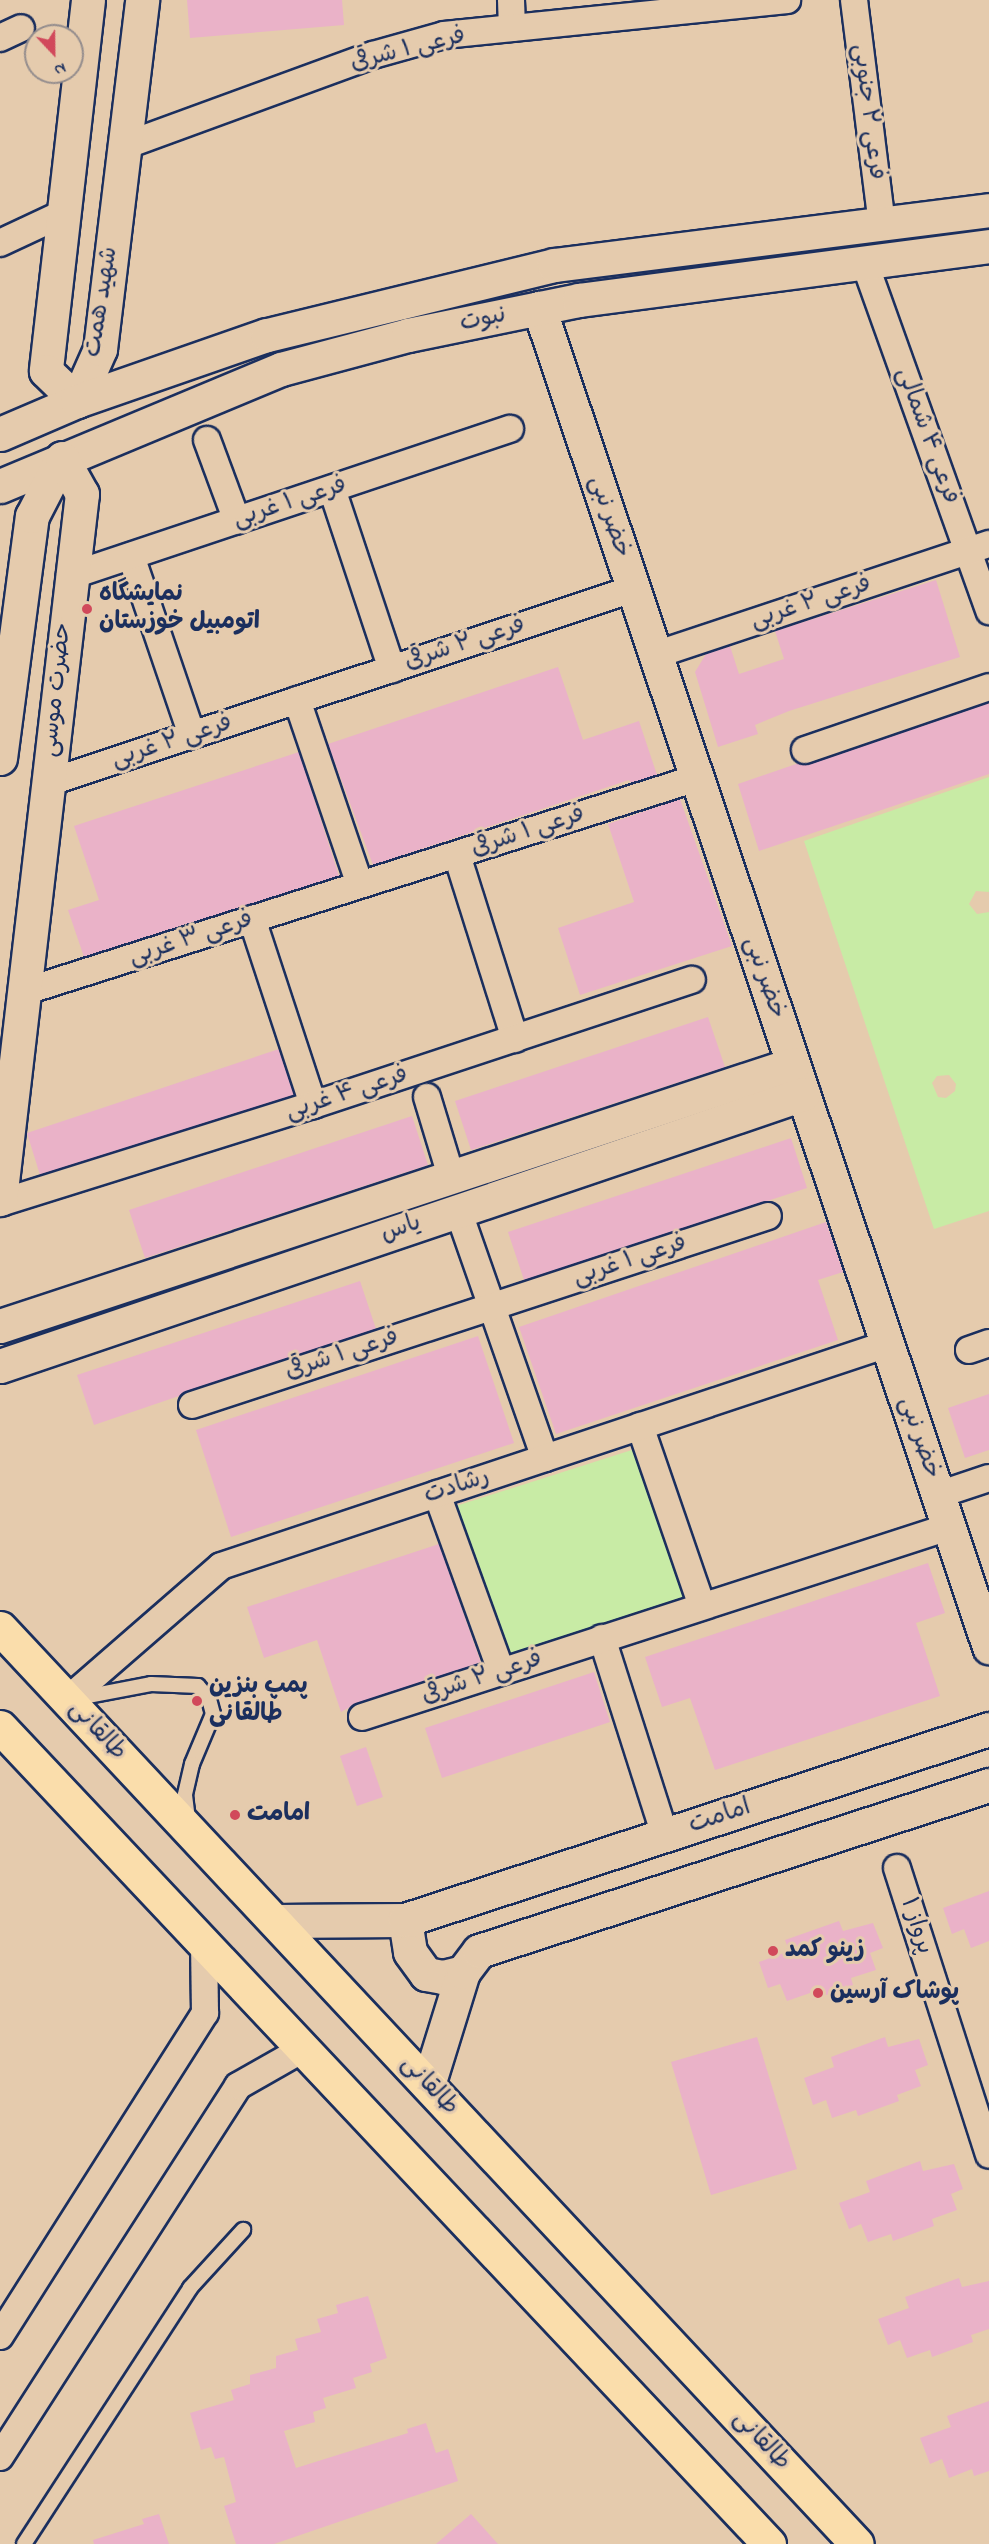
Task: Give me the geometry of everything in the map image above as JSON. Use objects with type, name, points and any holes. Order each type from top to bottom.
[{"type":"main road","name":"طالقانی","points":[[0,1628],[857,2544]]},
{"type":"main road","points":[[0,1727],[769,2544]]},
{"type":"street","name":"شهید همت","points":[[88,0],[46,371],[77,401],[100,349],[142,0]]},
{"type":"street","points":[[511,0],[512,28],[787,0]]},
{"type":"street","name":"فرعی ۲ جنوبی","points":[[854,0],[882,224]]},
{"type":"street","name":"فرعی ۱ شرقی","points":[[124,146],[306,80],[444,35],[512,28]]},
{"type":"street","name":"نبوت","points":[[0,434],[77,401],[267,335],[554,265],[989,210]]},
{"type":"street","points":[[0,243],[64,213]]},
{"type":"street","name":"نبوت","points":[[0,486],[62,458],[281,369],[408,335],[538,308],[864,261],[989,246]]},
{"type":"street","name":"فرعی ۴ شمالی","points":[[864,261],[978,547],[989,611]]},
{"type":"street","name":"خضر نبی","points":[[538,308],[989,1647]]},
{"type":"street","name":"فرعی ۱ غربی","points":[[70,576],[510,429]]},
{"type":"street","points":[[207,440],[237,521]]},
{"type":"street","name":"حضرت موسی","points":[[0,1201],[70,576],[82,494],[62,458]]},
{"type":"street","name":"حضرت موسی","points":[[0,758],[32,516],[62,458]]},
{"type":"street","points":[[332,489],[392,669]]},
{"type":"street","name":"فرعی ۲ غربی","points":[[655,655],[978,547]]},
{"type":"street","points":[[131,556],[192,735]]},
{"type":"street","name":"فرعی ۲ شرقی","points":[[297,700],[633,589]]},
{"type":"street","points":[[805,750],[989,687]]},
{"type":"street","points":[[297,700],[360,885]]},
{"type":"street","name":"فرعی ۲ غربی","points":[[46,783],[297,700]]},
{"type":"street","name":"فرعی ۱ شرقی","points":[[360,885],[697,778]]},
{"type":"street","points":[[456,855],[514,1039]]},
{"type":"street","name":"فرعی ۳ غربی","points":[[22,992],[360,885]]},
{"type":"street","points":[[252,920],[314,1105]]},
{"type":"street","name":"فرعی ۴ غربی","points":[[0,1201],[314,1105],[692,980]]},
{"type":"street","name":"یاس","points":[[0,1326],[451,1176],[798,1079]]},
{"type":"street","name":"یاس","points":[[0,1365],[458,1210],[798,1079]]},
{"type":"street","points":[[427,1097],[451,1176]]},
{"type":"street","points":[[458,1210],[544,1458]]},
{"type":"street","name":"فرعی ۱ غربی","points":[[491,1305],[768,1216]]},
{"type":"street","name":"فرعی ۱ شرقی","points":[[192,1405],[491,1305]]},
{"type":"street","name":"رشادت","points":[[67,1700],[221,1566],[887,1344]]},
{"type":"street","points":[[640,1426],[702,1606]]},
{"type":"street","points":[[938,1495],[989,1478]]},
{"type":"street","points":[[437,1494],[501,1671]]},
{"type":"street","name":"فرعی ۲ شرقی","points":[[362,1717],[948,1527]]},
{"type":"street","points":[[602,1638],[665,1835]]},
{"type":"street","name":"امامت","points":[[274,1921],[405,1920],[989,1729]]},
{"type":"street","points":[[428,2085],[464,1972],[479,1951],[989,1785]]},
{"type":"street","name":"پرواز ۱","points":[[897,1868],[989,2155]]},
{"type":"street","points":[[405,1920],[411,1952],[426,1974],[443,1977],[464,1972]]},
{"type":"street","points":[[0,2336],[205,2013],[204,1943]]},
{"type":"street","points":[[0,2457],[238,2086],[303,2049]]},
{"type":"lane","points":[[67,1700],[151,1684],[198,1686],[209,1699],[213,1714],[187,1785],[189,1829]]},
{"type":"lane","points":[[24,2544],[190,2288],[243,2230]]},
{"type":"green space","points":[[989,777],[989,892],[976,891],[969,904],[977,914],[989,912],[989,1211],[934,1229],[804,841]],"holes":[[[949,1075],[956,1084],[955,1091],[946,1098],[938,1097],[932,1083],[937,1076]]]},
{"type":"green space","points":[[635,1449],[686,1599],[506,1658],[456,1506]]},
{"type":"building","points":[[187,0],[342,0],[344,25],[190,38]]},
{"type":"building","points":[[936,580],[960,657],[789,711],[755,725],[758,734],[718,747],[695,672],[706,654],[730,646],[739,674],[784,659],[775,631]]},
{"type":"building","points":[[558,667],[583,740],[639,721],[657,775],[631,783],[629,780],[373,865],[328,744]]},
{"type":"building","points":[[989,703],[989,774],[759,851],[738,784],[799,763],[810,764]]},
{"type":"building","points":[[299,752],[339,876],[84,957],[68,910],[99,900],[74,826]]},
{"type":"building","points":[[680,799],[732,946],[580,995],[558,928],[634,902],[608,824]]},
{"type":"building","points":[[708,1017],[725,1067],[471,1150],[455,1101]]},
{"type":"building","points":[[279,1049],[294,1095],[40,1175],[27,1133]]},
{"type":"building","points":[[412,1116],[428,1165],[145,1258],[129,1210]]},
{"type":"building","points":[[791,1138],[807,1188],[524,1280],[508,1232]]},
{"type":"building","points":[[826,1222],[843,1272],[818,1280],[838,1340],[556,1434],[519,1327]]},
{"type":"building","points":[[360,1281],[376,1329],[94,1425],[77,1375]]},
{"type":"building","points":[[478,1336],[514,1443],[231,1537],[196,1430]]},
{"type":"building","points":[[989,1394],[989,1450],[965,1458],[948,1408]]},
{"type":"building","points":[[439,1544],[481,1663],[357,1703],[341,1712],[317,1640],[264,1658],[247,1607]]},
{"type":"building","points":[[928,1563],[945,1613],[916,1623],[940,1696],[715,1770],[690,1698],[662,1707],[645,1657]]},
{"type":"building","points":[[594,1672],[610,1722],[442,1778],[425,1728]]},
{"type":"building","points":[[366,1747],[383,1797],[357,1806],[340,1756]]},
{"type":"building","points":[[989,1891],[989,1941],[971,1948],[964,1929],[952,1934],[943,1908]]},
{"type":"building","points":[[839,1921],[843,1931],[873,1923],[883,1948],[870,1953],[876,1970],[851,1978],[853,1985],[813,2000],[810,1993],[787,2001],[780,1984],[768,1988],[759,1962],[789,1951],[785,1940]]},
{"type":"building","points":[[757,2037],[797,2169],[711,2195],[671,2062]]},
{"type":"building","points":[[885,2037],[888,2047],[919,2039],[928,2065],[915,2070],[921,2086],[897,2095],[899,2101],[858,2116],[856,2110],[832,2118],[826,2100],[813,2105],[804,2078],[834,2067],[831,2057]]},
{"type":"building","points":[[920,2161],[923,2171],[954,2164],[963,2189],[951,2194],[957,2210],[932,2219],[934,2226],[893,2241],[891,2234],[868,2242],[861,2224],[849,2229],[839,2203],[870,2192],[866,2181]]},
{"type":"building","points":[[959,2278],[962,2287],[989,2281],[989,2329],[971,2335],[973,2342],[932,2357],[930,2350],[907,2358],[900,2340],[888,2345],[878,2319],[909,2308],[905,2297]]},
{"type":"building","points":[[368,2296],[387,2358],[370,2364],[372,2372],[353,2378],[356,2388],[323,2398],[326,2408],[313,2412],[315,2422],[284,2431],[296,2468],[408,2433],[407,2429],[426,2423],[436,2453],[448,2449],[458,2481],[274,2544],[236,2544],[224,2506],[236,2502],[224,2457],[215,2459],[211,2447],[201,2450],[190,2413],[234,2400],[231,2390],[250,2384],[250,2375],[276,2368],[276,2356],[298,2350],[295,2339],[321,2332],[317,2319],[338,2313],[336,2305]]},
{"type":"building","points":[[989,2401],[989,2471],[974,2476],[972,2469],[949,2478],[942,2459],[930,2464],[920,2438],[951,2427],[947,2416]]},
{"type":"building","points":[[159,2514],[169,2544],[94,2544],[93,2540],[144,2524],[142,2519]]},
{"type":"building","points":[[471,2514],[498,2544],[436,2544]]},
{"type":"place","name":"نمایشگاه اتومبیل خوزستان","points":[[87,609]]},
{"type":"place","name":"پمپ بنزین طالقانی","points":[[197,1701]]},
{"type":"place","name":"امامت","points":[[235,1815]]},
{"type":"place","name":"زینو کمد","points":[[773,1951]]},
{"type":"place","name":"پوشاک آرسین","points":[[818,1993]]}]
